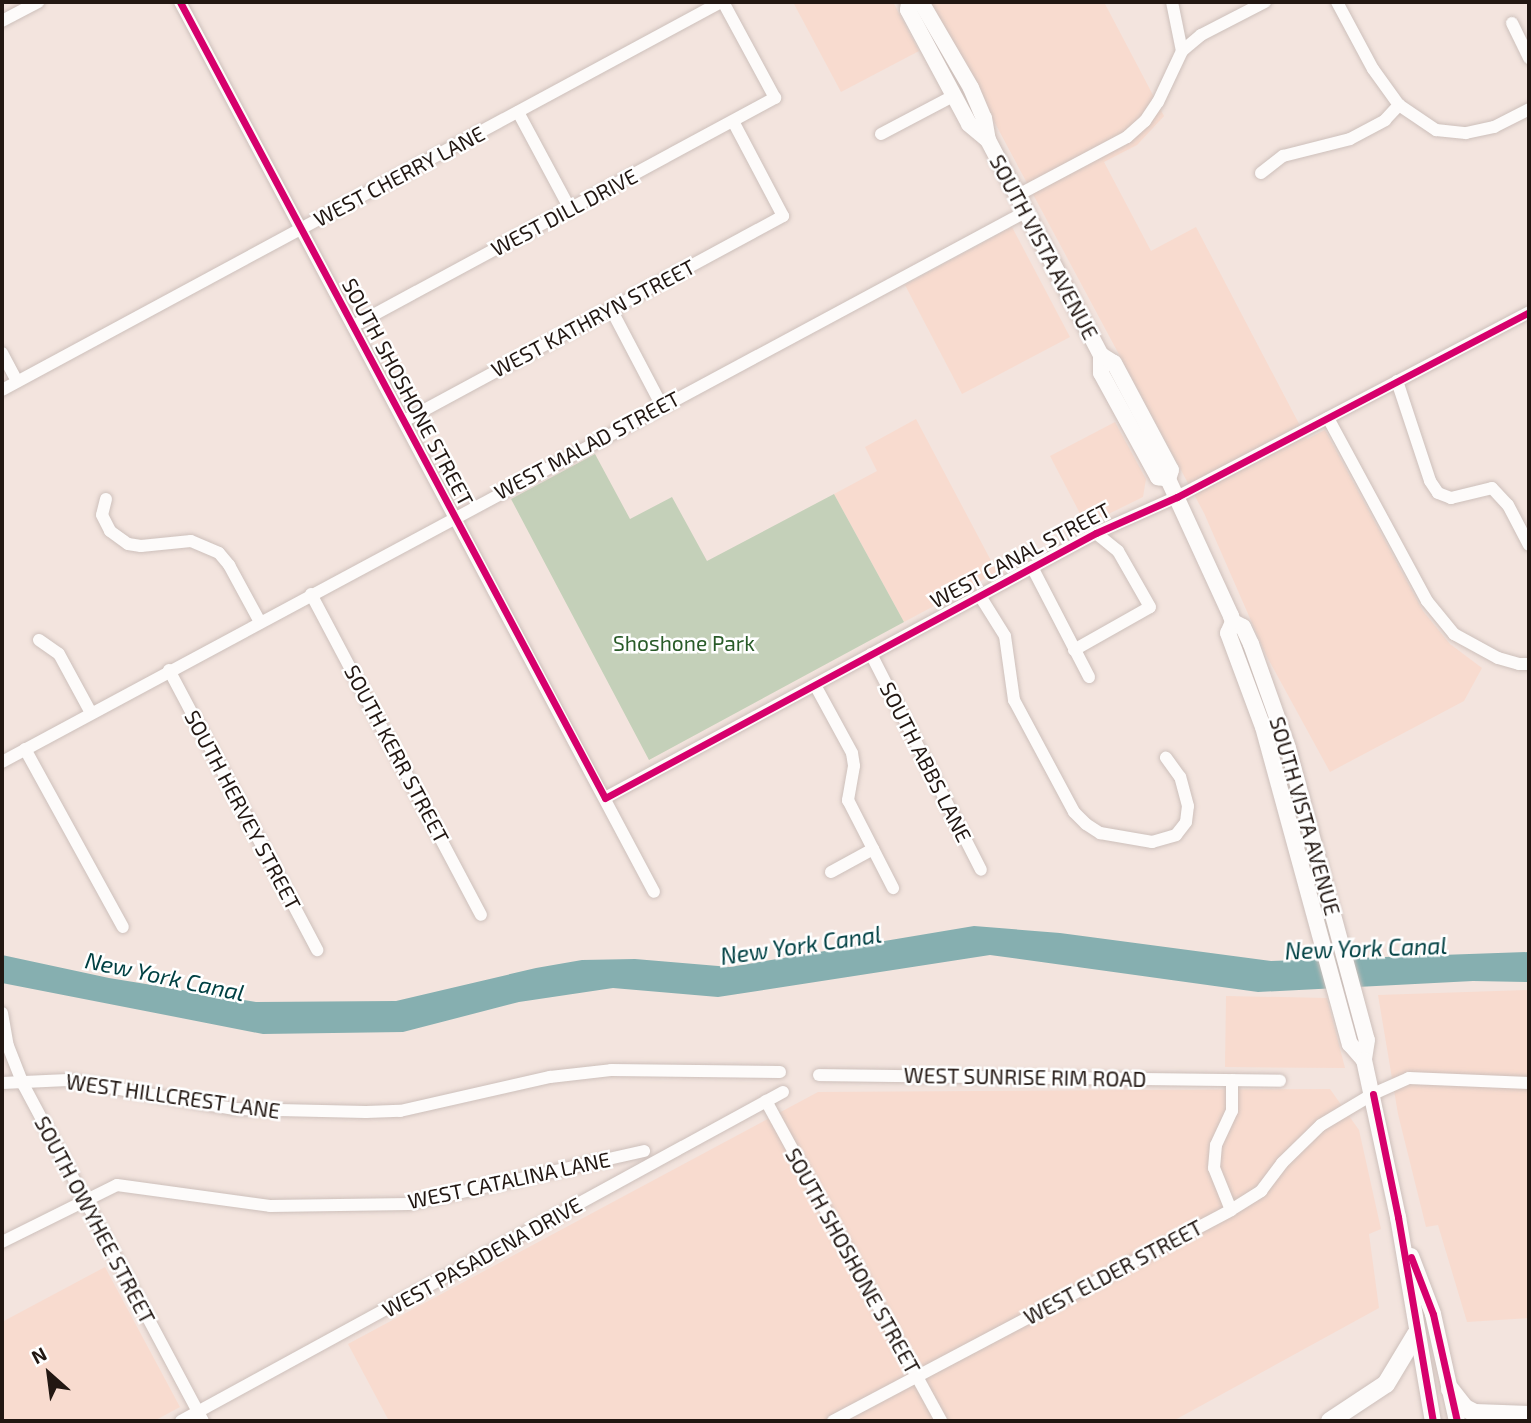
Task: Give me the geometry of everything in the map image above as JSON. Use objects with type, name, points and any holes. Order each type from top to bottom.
[{"type":"highway","points":[[1330,1421],[1385,1384],[1416,1334]]},
{"type":"highway","points":[[1450,1389],[1465,1408],[1475,1413],[1529,1415]]},
{"type":"main road","name":"SOUTH VISTA AVENUE","points":[[909,2],[908,10],[969,124],[988,140]]},
{"type":"main road","name":"SOUTH VISTA AVENUE","points":[[921,2],[971,89],[984,117],[988,140],[1101,355],[1100,370],[1107,385],[1159,478],[1168,479],[1233,622],[1243,626],[1268,689],[1288,748],[1367,1041],[1364,1060],[1401,1231],[1416,1334],[1433,1421]]},
{"type":"main road","name":"SOUTH VISTA AVENUE","points":[[1233,622],[1228,633],[1263,727],[1350,1044],[1364,1060]]},
{"type":"main road","name":"SOUTH VISTA AVENUE","points":[[1401,1231],[1433,1314],[1457,1421]]},
{"type":"street","points":[[2,20],[38,2]]},
{"type":"street","name":"SOUTH SHOSHONE STREET","points":[[180,2],[654,892]]},
{"type":"street","name":"WEST CHERRY LANE","points":[[2,390],[722,2]]},
{"type":"street","name":"WEST DILL DRIVE","points":[[353,326],[775,99],[722,2]]},
{"type":"street","points":[[1172,2],[1182,51]]},
{"type":"street","points":[[1018,195],[1127,137],[1145,121],[1182,51],[1201,35],[1265,2]]},
{"type":"street","points":[[1337,2],[1373,69],[1399,105],[1436,131],[1466,133],[1494,127],[1529,109]]},
{"type":"street","points":[[1512,23],[1529,58]]},
{"type":"street","points":[[881,134],[953,96]]},
{"type":"street","points":[[1261,173],[1283,156],[1350,139],[1385,120],[1399,105]]},
{"type":"street","points":[[518,112],[570,209]]},
{"type":"street","name":"WEST KATHRYN STREET","points":[[404,421],[783,216],[733,121]]},
{"type":"street","name":"WEST MALAD STREET","points":[[2,762],[454,516],[1027,211]]},
{"type":"street","points":[[611,309],[662,406]]},
{"type":"street","name":"WEST CANAL STREET","points":[[605,798],[1096,533],[1177,497],[1529,312]]},
{"type":"street","points":[[2,353],[18,381]]},
{"type":"street","points":[[1397,382],[1430,481],[1438,493],[1451,498],[1492,488],[1508,505],[1529,545]]},
{"type":"street","points":[[1328,418],[1427,601],[1454,634],[1498,658],[1529,664]]},
{"type":"street","points":[[106,499],[102,515],[110,531],[128,544],[141,546],[191,541],[219,553],[229,565],[260,622]]},
{"type":"street","points":[[1074,650],[1150,607],[1118,551],[1096,533]]},
{"type":"street","points":[[1032,568],[1089,677]]},
{"type":"street","name":"SOUTH KERR STREET","points":[[311,594],[481,915]]},
{"type":"street","points":[[980,596],[1005,636],[1014,700],[1074,812],[1086,824],[1100,832],[1152,842],[1165,841],[1176,835],[1186,822],[1188,806],[1180,777],[1166,758]]},
{"type":"street","points":[[39,640],[59,654],[91,713]]},
{"type":"street","name":"SOUTH ABBS LANE","points":[[871,654],[981,870]]},
{"type":"street","name":"SOUTH HERVEY STREET","points":[[169,670],[317,950]]},
{"type":"street","points":[[815,685],[852,753],[854,766],[848,800],[893,888]]},
{"type":"street","points":[[25,749],[123,927]]},
{"type":"street","points":[[831,872],[873,849]]},
{"type":"street","name":"SOUTH OWYHEE STREET","points":[[2,1013],[8,1046],[23,1084],[200,1417]]},
{"type":"street","name":"WEST HILLCREST LANE","points":[[2,1083],[68,1080],[265,1112],[366,1112],[400,1111],[550,1077],[611,1070],[780,1072]]},
{"type":"street","name":"WEST SUNRISE RIM ROAD","points":[[818,1075],[1280,1081]]},
{"type":"street","points":[[1373,1094],[1409,1078],[1529,1083]]},
{"type":"street","points":[[1231,1209],[1214,1168],[1216,1145],[1232,1111],[1232,1080]]},
{"type":"street","name":"WEST PASADENA DRIVE","points":[[181,1421],[200,1417],[783,1092]]},
{"type":"street","name":"WEST ELDER STREET","points":[[832,1421],[1261,1191],[1282,1163],[1321,1125],[1373,1094]]},
{"type":"street","name":"SOUTH SHOSHONE STREET","points":[[766,1101],[941,1421]]},
{"type":"street","name":"WEST CATALINA LANE","points":[[2,1242],[117,1185],[270,1206],[408,1204],[644,1151]]},
{"type":"shaded area","points":[[793,2],[893,2],[919,51],[841,92]]},
{"type":"shaded area","points":[[930,2],[1104,2],[1164,116],[1137,145],[1104,162],[1151,251],[1196,227],[1307,439],[1325,430],[1423,611],[1450,644],[1482,668],[1464,701],[1330,772],[1266,655],[1204,513]]},
{"type":"shaded area","points":[[1012,227],[1070,337],[962,394],[905,285]]},
{"type":"shaded area","points":[[916,419],[997,572],[904,622],[834,494],[877,471],[865,447]]},
{"type":"shaded area","points":[[1115,422],[1146,479],[1143,497],[1086,525],[1050,456]]},
{"type":"shaded area","points":[[1529,990],[1529,1318],[1467,1322],[1438,1225],[1426,1227],[1398,1114],[1378,995]]},
{"type":"shaded area","points":[[1226,996],[1327,998],[1345,1068],[1225,1067]]},
{"type":"shaded area","points":[[1330,1089],[1359,1130],[1381,1229],[1369,1234],[1379,1308],[1173,1421],[389,1421],[348,1344],[818,1092]]},
{"type":"shaded area","points":[[105,1267],[180,1407],[154,1421],[2,1421],[2,1322]]},
{"type":"green space","name":"Shoshone Park","points":[[595,454],[630,519],[672,497],[707,561],[834,494],[904,622],[649,760],[511,499]]},
{"type":"green space","points":[[1251,666],[1276,732],[1332,935],[1327,936],[1248,669]]},
{"type":"water","points":[[974,926],[1060,933],[1271,961],[1529,952],[1529,982],[1473,981],[1258,992],[990,955],[718,997],[613,988],[519,1002],[403,1032],[263,1034],[2,983],[2,955],[109,978],[256,1002],[396,1001],[582,960],[635,959],[730,967]]},
{"type":"cycle path","points":[[180,2],[605,798],[1096,533],[1177,497],[1529,312]]},
{"type":"cycle path","points":[[1373,1094],[1398,1217],[1433,1421]]},
{"type":"cycle path","points":[[1411,1257],[1433,1314],[1457,1421]]},
{"type":"water label","name":"New York Canal","points":[[801,945]]},
{"type":"water label","name":"New York Canal","points":[[1366,948]]},
{"type":"water label","name":"New York Canal","points":[[165,976]]}]
